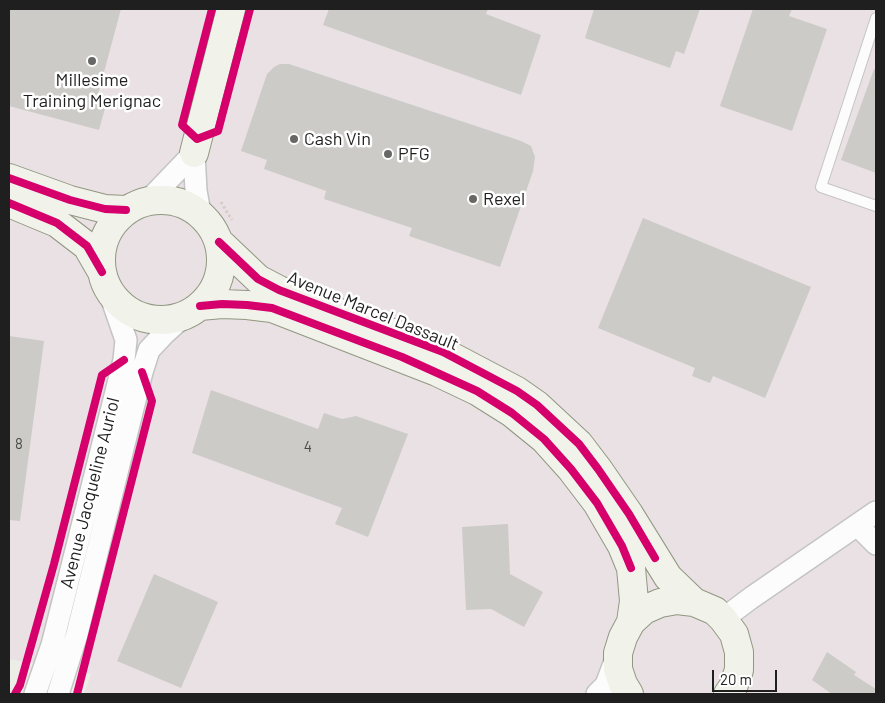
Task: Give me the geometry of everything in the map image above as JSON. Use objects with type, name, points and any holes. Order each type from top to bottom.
[{"type":"main road","points":[[194,153],[231,9]]},
{"type":"main road","points":[[9,178],[70,200],[105,209],[137,206],[166,200],[209,206],[212,226],[226,232],[219,277],[212,293],[192,311],[163,320],[142,317],[123,307],[105,282],[87,246],[57,223],[9,203]]},
{"type":"main road","points":[[105,282],[101,254],[105,238],[113,222],[137,206]]},
{"type":"main road","name":"Avenue Marcel Dassault","points":[[226,232],[258,279],[279,290],[443,352],[518,391],[537,405],[579,444],[629,514],[668,577],[694,602]]},
{"type":"main road","name":"Avenue Marcel Dassault","points":[[192,311],[222,304],[272,308],[437,372],[476,391],[512,413],[544,439],[571,469],[597,503],[622,546],[631,568],[634,600],[632,622]]},
{"type":"main road","points":[[629,694],[618,669],[618,653],[623,637],[632,622],[644,610],[660,603],[676,600],[694,602],[710,608],[723,619],[734,634],[739,652],[739,670],[733,687],[728,694]]},
{"type":"street","points":[[137,206],[194,153]]},
{"type":"street","points":[[194,153],[196,191],[209,206]]},
{"type":"street","name":"Avenue Jacqueline Auriol","points":[[35,694],[52,645],[124,360],[126,340],[105,282]]},
{"type":"street","name":"Avenue Jacqueline Auriol","points":[[58,694],[76,634],[149,350],[164,334],[192,311]]},
{"type":"street","points":[[723,619],[876,512]]},
{"type":"street","points":[[858,526],[876,544]]},
{"type":"street","points":[[597,694],[606,685],[618,653]]},
{"type":"lane","points":[[876,18],[821,187],[876,206]]},
{"type":"path","points":[[209,206],[226,232]]},
{"type":"shaded area","points":[[9,9],[876,9],[876,694],[84,694],[91,674],[9,659]]},
{"type":"building","points":[[9,9],[121,9],[97,98],[107,101],[99,130],[9,106]]},
{"type":"building","points":[[329,9],[488,9],[486,14],[541,35],[521,95],[323,25]]},
{"type":"building","points":[[594,9],[700,9],[684,54],[676,51],[670,68],[585,38]]},
{"type":"building","points":[[753,9],[792,9],[789,16],[827,29],[792,131],[720,106]]},
{"type":"building","points":[[280,64],[289,64],[521,141],[531,146],[535,157],[533,171],[500,267],[409,236],[412,228],[324,199],[326,191],[264,169],[267,160],[241,151],[267,74]]},
{"type":"building","points":[[874,69],[876,70],[876,173],[841,160]]},
{"type":"building","points":[[643,218],[811,287],[765,398],[713,376],[710,383],[692,376],[695,368],[598,328]]},
{"type":"building","points":[[9,336],[44,341],[20,521],[9,520]]},
{"type":"building","points":[[211,390],[318,429],[324,413],[342,419],[356,416],[408,434],[368,537],[335,524],[342,508],[192,453]]},
{"type":"building","points":[[508,524],[510,574],[543,592],[524,627],[491,609],[466,610],[462,527]]},
{"type":"building","points":[[154,574],[218,602],[181,688],[117,661]]},
{"type":"building","points":[[827,652],[856,672],[854,675],[876,689],[876,694],[832,694],[812,680]]},
{"type":"cycle path","points":[[212,9],[182,125],[197,139],[218,131],[250,9]]},
{"type":"cycle path","points":[[9,178],[70,200],[105,209],[126,210]]},
{"type":"cycle path","points":[[9,203],[57,223],[87,246],[102,272]]},
{"type":"cycle path","points":[[219,242],[258,279],[279,290],[443,352],[517,391],[537,405],[579,444],[629,514],[655,558]]},
{"type":"cycle path","points":[[200,306],[222,304],[272,308],[402,357],[477,391],[512,413],[544,439],[571,469],[597,503],[622,546],[631,568]]},
{"type":"cycle path","points":[[15,694],[20,685],[54,564],[102,375],[124,360]]},
{"type":"cycle path","points":[[77,694],[152,401],[142,372]]},
{"type":"place","name":"Millesime Training Merignac","points":[[92,61]]},
{"type":"place","name":"Cash Vin","points":[[294,139]]},
{"type":"place","name":"PFG","points":[[388,154]]},
{"type":"place","name":"Rexel","points":[[473,199]]}]
